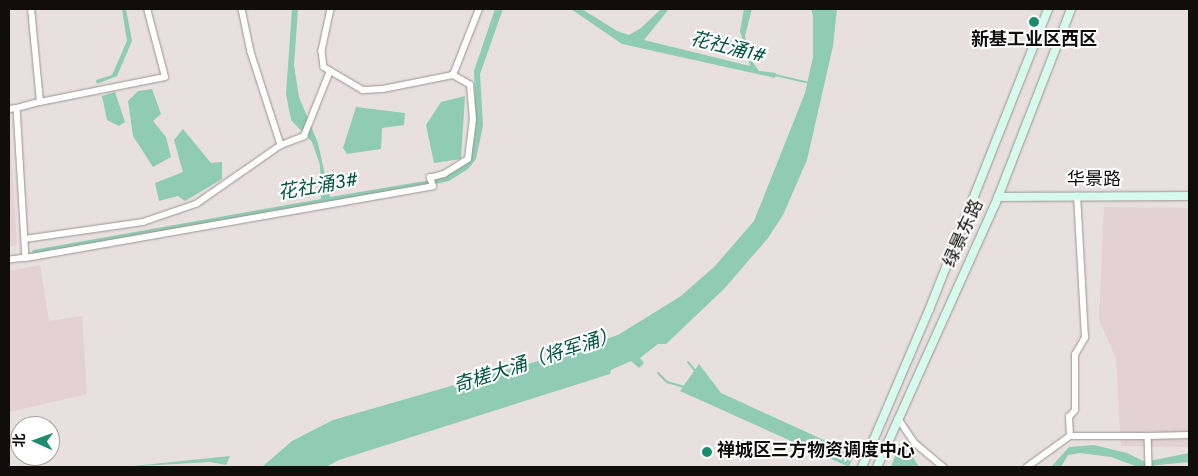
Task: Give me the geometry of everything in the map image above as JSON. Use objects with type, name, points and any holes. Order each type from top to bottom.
[{"type":"main road","name":"绿景东路","points":[[862,467],[929,310],[1048,9]]},
{"type":"main road","name":"绿景东路","points":[[877,467],[998,197],[1071,9]]},
{"type":"main road","name":"华景路","points":[[998,197],[1189,196]]},
{"type":"street","points":[[31,9],[40,102]]},
{"type":"street","points":[[9,109],[165,77],[147,9]]},
{"type":"street","points":[[242,9],[251,52],[281,145]]},
{"type":"street","points":[[9,260],[26,253],[432,183],[468,159],[473,120],[470,85],[453,75],[384,89],[363,90],[324,67],[322,51],[331,9]]},
{"type":"street","points":[[453,75],[479,9]]},
{"type":"street","points":[[25,239],[142,222],[196,204],[240,176],[281,145],[304,136],[330,71]]},
{"type":"street","points":[[17,108],[26,253]]},
{"type":"street","points":[[1070,436],[1069,417],[1075,410],[1075,355],[1085,338],[1078,196]]},
{"type":"street","points":[[898,418],[916,443],[944,467]]},
{"type":"street","points":[[1027,467],[1070,436],[1189,435]]},
{"type":"street","points":[[1148,436],[1150,467]]},
{"type":"shaded area","points":[[9,117],[17,245],[9,247]]},
{"type":"shaded area","points":[[1104,207],[1189,208],[1189,447],[1121,446],[1116,359],[1099,320]]},
{"type":"shaded area","points":[[40,265],[49,321],[82,316],[87,394],[9,412],[9,271]]},
{"type":"water","points":[[122,9],[126,9],[132,41],[117,76],[97,84],[96,80],[112,75],[127,41]]},
{"type":"water","points":[[292,9],[298,9],[294,65],[299,97],[318,143],[330,197],[443,178],[464,165],[473,148],[476,126],[474,71],[495,9],[503,9],[480,74],[483,126],[476,159],[468,169],[449,181],[381,196],[31,254],[33,250],[321,199],[320,165],[312,142],[291,120],[286,94]]},
{"type":"water","points":[[571,9],[582,9],[617,31],[629,35],[641,28],[661,9],[669,9],[644,40],[750,66],[740,31],[744,9],[752,9],[745,36],[749,57],[759,71],[776,73],[775,78],[622,44]]},
{"type":"water","name":"奇槎大涌（将军涌）","points":[[811,9],[837,9],[833,46],[807,160],[783,215],[768,238],[724,289],[666,344],[658,344],[640,358],[644,363],[639,368],[631,361],[611,370],[610,374],[339,460],[326,467],[262,467],[292,441],[333,420],[552,357],[618,335],[681,296],[715,266],[754,221],[805,93],[813,57],[813,16]]},
{"type":"water","points":[[152,89],[161,114],[153,121],[166,137],[171,157],[153,167],[133,136],[128,101],[138,91]]},
{"type":"water","points":[[115,92],[125,122],[119,126],[107,120],[102,96]]},
{"type":"water","points":[[465,96],[461,159],[434,163],[426,125],[441,102]]},
{"type":"water","points":[[356,107],[405,113],[404,125],[382,128],[381,149],[347,154],[343,148]]},
{"type":"water","points":[[183,129],[211,163],[222,162],[222,179],[185,201],[178,196],[159,201],[155,183],[183,172],[174,140]]},
{"type":"water","points":[[699,364],[721,393],[826,441],[857,447],[849,467],[680,391]]},
{"type":"water","points":[[900,443],[909,451],[919,467],[891,467]]},
{"type":"water","points":[[1094,445],[1127,453],[1145,462],[1189,453],[1189,462],[1138,467],[1111,457],[1080,453],[1068,455],[1061,467],[1051,467],[1069,447]]},
{"type":"water","points":[[230,456],[226,465],[210,462],[124,467]]},
{"type":"waterway","name":"花社涌1#","points":[[775,75],[809,83]]},
{"type":"waterway","points":[[688,362],[696,372]]},
{"type":"waterway","points":[[658,373],[667,382],[685,387]]},
{"type":"place","name":"新基工业区西区","points":[[1034,22]]},
{"type":"place","name":"禅城区三方物资调度中心","points":[[707,452]]},
{"type":"water label","name":"花社涌3#","points":[[318,188]]}]
